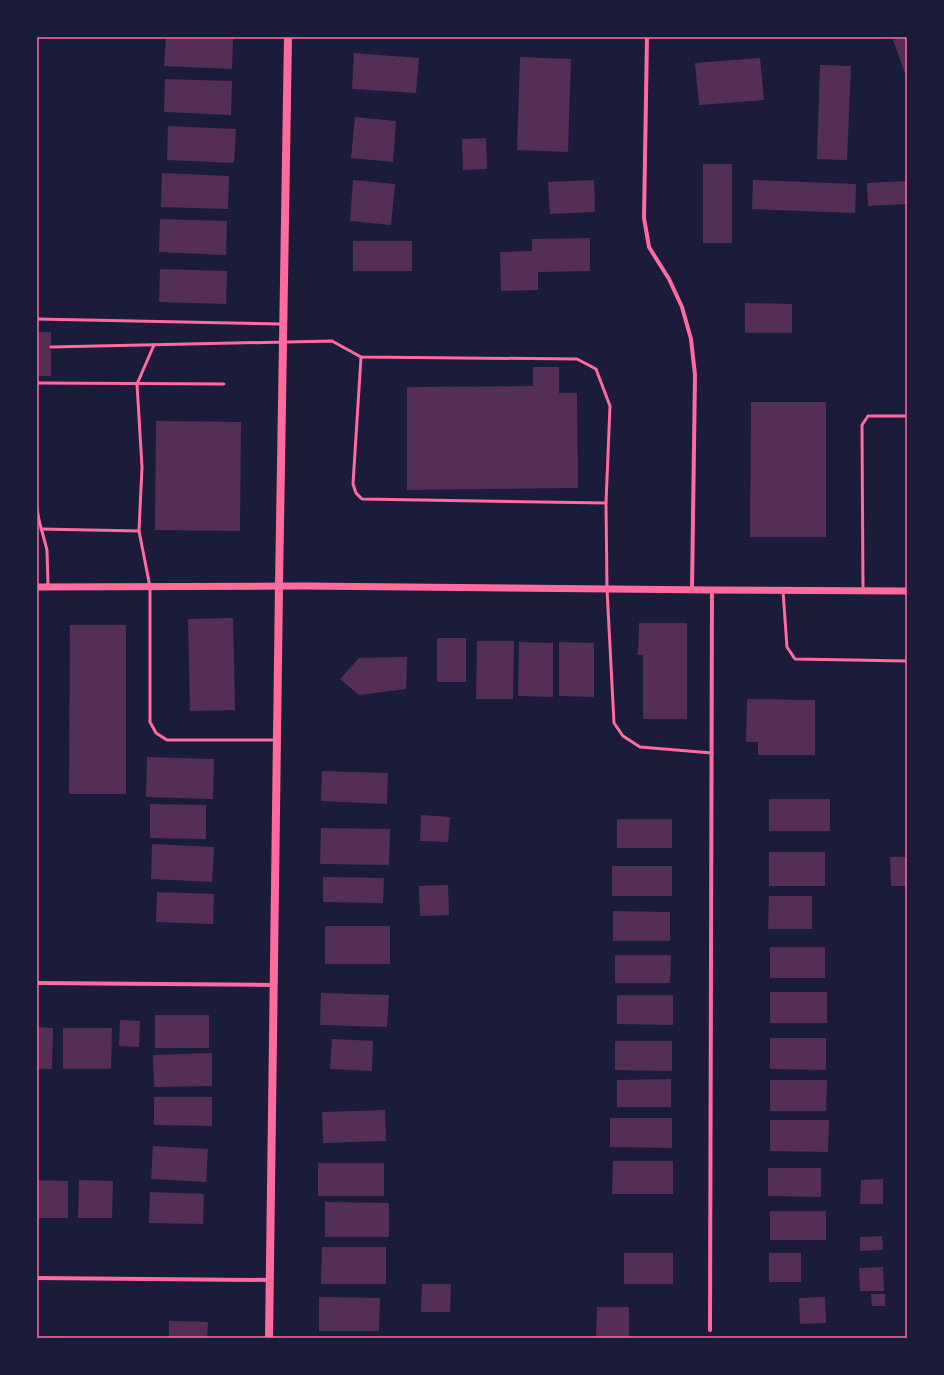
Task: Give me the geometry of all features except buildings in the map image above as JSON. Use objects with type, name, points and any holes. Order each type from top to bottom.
[{"type":"main road","points":[[269,1338],[288,37]]},
{"type":"street","points":[[647,37],[644,218],[649,248],[669,279],[682,307],[691,339],[695,375],[692,590]]},
{"type":"street","points":[[37,588],[279,586],[907,591]]},
{"type":"street","points":[[710,1330],[712,590]]},
{"type":"street","points":[[37,983],[274,985]]},
{"type":"street","points":[[37,1278],[270,1280]]},
{"type":"lane","points":[[37,319],[284,324]]},
{"type":"lane","points":[[51,347],[332,341],[361,357],[577,359],[596,369],[610,406],[606,503],[607,589],[614,723],[623,736],[640,747],[712,753]]},
{"type":"lane","points":[[154,345],[137,384],[142,466],[140,532],[150,587],[150,722],[156,733],[167,740],[277,740]]},
{"type":"lane","points":[[361,357],[353,484],[356,493],[362,499],[606,503]]},
{"type":"lane","points":[[37,383],[224,384]]},
{"type":"lane","points":[[863,591],[862,425],[868,416],[907,416]]},
{"type":"lane","points":[[37,509],[47,550],[48,588]]},
{"type":"lane","points":[[41,529],[140,532]]},
{"type":"lane","points":[[783,591],[787,647],[795,659],[907,661]]}]
